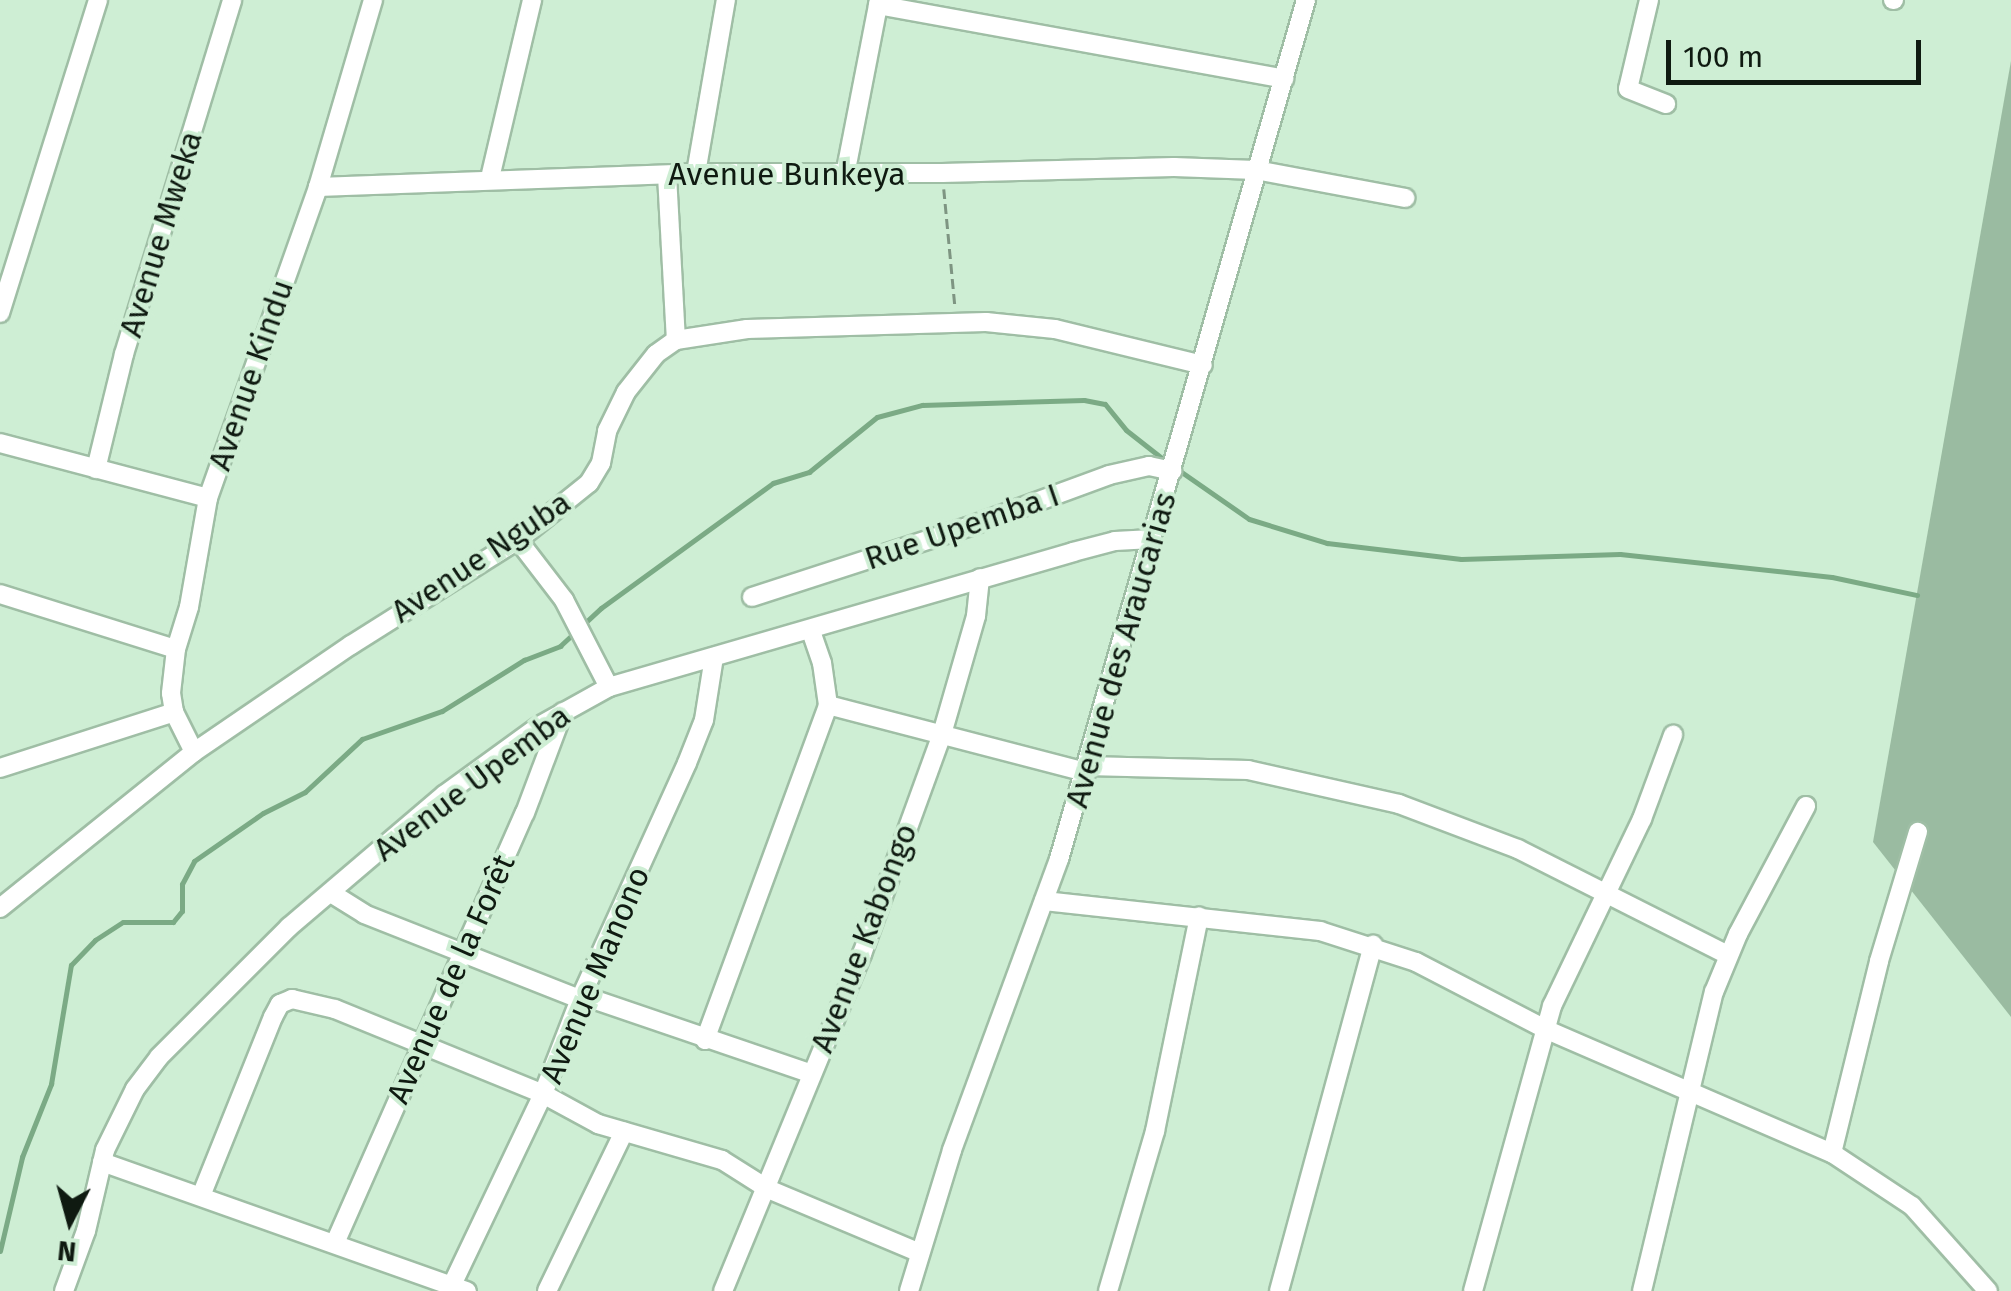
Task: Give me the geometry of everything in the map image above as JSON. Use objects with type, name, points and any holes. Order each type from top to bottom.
[{"type":"street","points":[[0,312],[98,0]]},
{"type":"street","name":"Avenue Mweka","points":[[96,469],[124,354],[232,0]]},
{"type":"street","name":"Avenue Kindu","points":[[194,752],[174,712],[176,649],[189,607],[208,498],[318,187],[373,0]]},
{"type":"street","points":[[490,178],[532,0]]},
{"type":"street","points":[[696,173],[726,0]]},
{"type":"street","name":"Avenue des Araucarias","points":[[911,1291],[952,1150],[1044,901],[1087,769],[1306,0]]},
{"type":"street","points":[[1648,0],[1628,89],[1666,104]]},
{"type":"street","points":[[846,170],[879,3],[1284,79]]},
{"type":"street","name":"Avenue Bunkeya","points":[[318,187],[490,178],[1174,166],[1256,170],[1406,198]]},
{"type":"street","points":[[668,174],[676,340],[748,329],[956,322],[1055,330],[1203,365]]},
{"type":"street","name":"Avenue Nguba","points":[[0,908],[194,752],[367,635],[518,540],[596,474],[607,430],[626,392],[656,354],[676,340]]},
{"type":"street","points":[[0,443],[208,498]]},
{"type":"street","name":"Rue Upemba I","points":[[752,597],[968,527],[1109,475],[1149,466],[1172,471]]},
{"type":"street","name":"Avenue Upemba","points":[[64,1291],[118,1120],[159,1057],[196,1016],[444,795],[563,712],[609,687],[811,631],[980,578],[1115,541],[1152,539]]},
{"type":"street","points":[[518,540],[546,572],[609,687]]},
{"type":"street","name":"Avenue Kabongo","points":[[722,1291],[862,954],[942,734],[976,616],[980,578]]},
{"type":"street","points":[[0,594],[176,649]]},
{"type":"street","points":[[705,1040],[828,705],[822,663],[811,631]]},
{"type":"street","name":"Avenue Manono","points":[[460,1288],[580,999],[697,739],[714,657]]},
{"type":"street","points":[[828,705],[1087,769],[1248,770],[1362,794],[1458,823],[1606,891],[1728,955]]},
{"type":"street","points":[[0,768],[174,712]]},
{"type":"street","name":"Avenue de la Forêt","points":[[335,1243],[525,813],[563,712]]},
{"type":"street","points":[[1473,1291],[1560,985],[1652,798],[1673,735]]},
{"type":"street","points":[[1642,1291],[1700,1038],[1728,955],[1806,806]]},
{"type":"street","points":[[1832,1153],[1874,980],[1918,832]]},
{"type":"street","points":[[331,893],[364,914],[462,949],[580,999],[595,1000],[812,1074]]},
{"type":"street","points":[[1044,901],[1320,931],[1373,945],[1545,1030],[1832,1153],[1912,1206],[1988,1291]]},
{"type":"street","points":[[1108,1291],[1155,1131],[1199,916]]},
{"type":"street","points":[[1279,1291],[1373,945]]},
{"type":"street","points":[[201,1196],[273,1017],[285,1000],[335,1009],[543,1094],[584,1118],[722,1160],[763,1186],[920,1252]]},
{"type":"street","points":[[546,1291],[624,1132]]},
{"type":"street","points":[[102,1162],[460,1288]]},
{"type":"path","points":[[942,173],[956,322]]},
{"type":"green space","points":[[2011,61],[2011,1017],[1873,842]]},
{"type":"waterway","points":[[0,1251],[22,1157],[51,1084],[71,965],[95,940],[123,922],[173,922],[182,911],[182,884],[194,861],[263,813],[305,792],[362,739],[442,711],[524,660],[560,646],[601,608],[773,483],[809,472],[877,417],[922,405],[1084,400],[1105,404],[1126,430],[1163,459]]},
{"type":"waterway","points":[[1180,471],[1249,519],[1327,543],[1461,559],[1620,554],[1832,577],[1917,595]]}]
